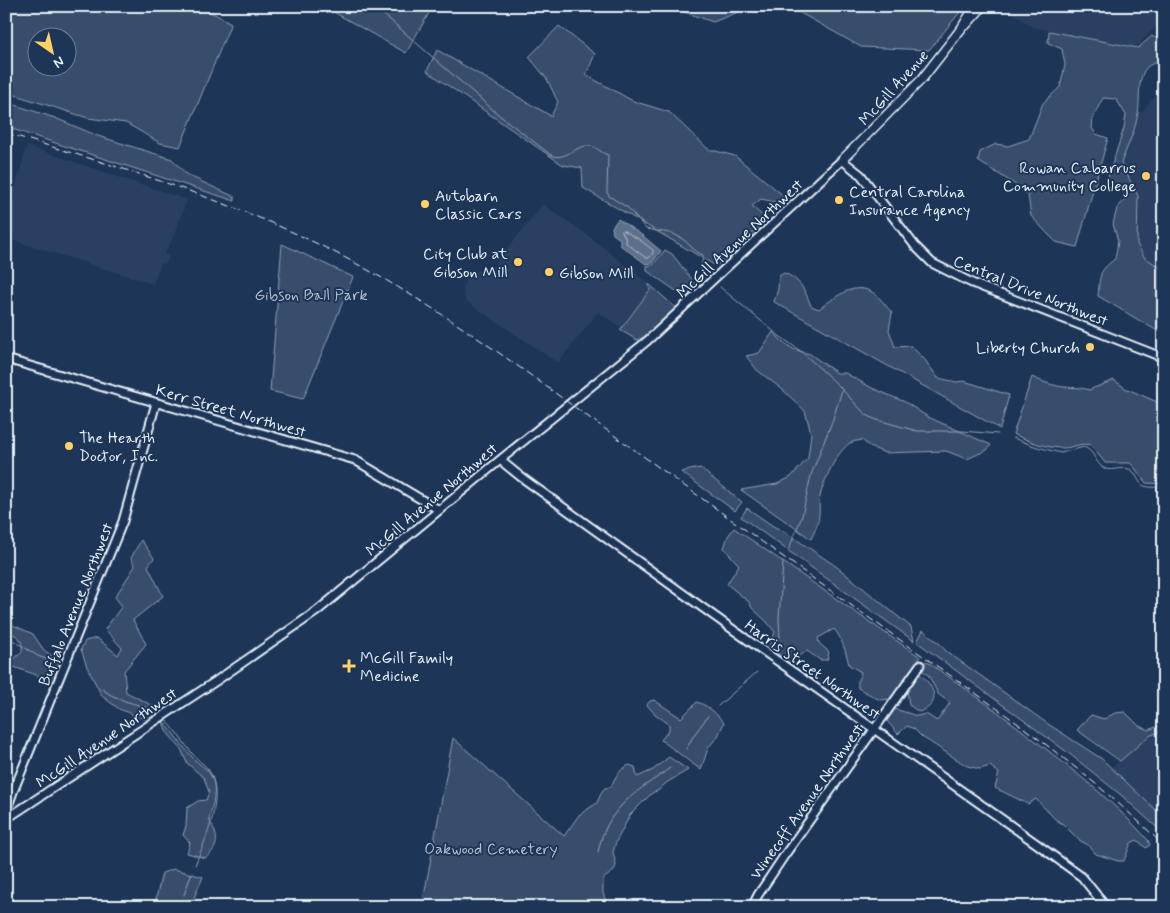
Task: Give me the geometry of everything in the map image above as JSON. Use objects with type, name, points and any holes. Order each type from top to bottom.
[{"type":"main road","points":[[961,29],[975,6]]},
{"type":"main road","points":[[961,29],[983,6]]},
{"type":"main road","name":"McGill Avenue","points":[[842,160],[922,79],[961,29]]},
{"type":"street","name":"Central Drive Northwest","points":[[842,160],[861,175],[915,246],[932,263],[972,283],[1164,358]]},
{"type":"street","name":"McGill Avenue Northwest","points":[[6,819],[304,621],[647,341],[842,160]]},
{"type":"street","name":"Kerr Street Northwest","points":[[6,359],[356,460],[439,510]]},
{"type":"street","name":"Buffalo Avenue Northwest","points":[[6,811],[123,521],[156,403]]},
{"type":"street","name":"Harris Street Northwest","points":[[500,460],[735,631],[1082,877],[1106,907]]},
{"type":"street","name":"Winecoff Avenue Northwest","points":[[752,907],[784,856],[920,664]]},
{"type":"shaded area","points":[[1003,6],[1164,6],[1164,18],[1136,47],[1033,27]]},
{"type":"shaded area","name":"Rowan Cabarrus Community College","points":[[1164,85],[1164,270],[1144,257],[1137,244],[1138,196],[1121,163],[1137,118]]},
{"type":"shaded area","points":[[27,146],[187,200],[173,238],[164,254],[169,256],[166,264],[161,263],[153,284],[6,238],[6,225]]},
{"type":"shaded area","points":[[543,204],[586,234],[649,284],[650,290],[621,327],[598,312],[558,363],[466,301],[463,294],[464,284],[468,276],[475,271],[491,269]]},
{"type":"shaded area","points":[[1164,730],[1164,818],[1111,768],[1149,736]]},
{"type":"green space","points":[[6,6],[200,6],[231,23],[180,147],[160,143],[126,123],[88,118],[6,92]]},
{"type":"green space","points":[[323,6],[433,6],[406,53]]},
{"type":"green space","points":[[667,6],[754,6],[713,22]]},
{"type":"green space","points":[[788,6],[965,6],[929,50],[861,47]]},
{"type":"green space","points":[[559,26],[595,54],[586,75],[633,101],[669,112],[708,149],[735,156],[784,196],[775,202],[761,199],[752,206],[767,220],[716,266],[583,188],[582,168],[563,165],[427,71],[437,50],[551,116],[558,102],[547,79],[529,57]]},
{"type":"green space","points":[[1049,31],[1138,48],[1152,36],[1164,43],[1164,62],[1154,63],[1147,68],[1140,82],[1139,110],[1136,124],[1121,163],[1138,196],[1137,244],[1144,257],[1164,270],[1164,307],[1159,312],[1159,332],[1098,296],[1101,274],[1105,267],[1115,259],[1118,241],[1113,224],[1117,208],[1128,197],[1119,189],[1106,183],[1124,128],[1126,115],[1116,99],[1103,98],[1093,117],[1092,128],[1096,134],[1108,138],[1077,247],[1056,242],[1031,216],[1028,195],[978,161],[980,152],[996,144],[1008,146],[1029,139],[1043,103],[1060,87],[1065,65],[1062,49],[1048,43]]},
{"type":"green space","points":[[6,102],[55,118],[98,136],[172,159],[187,175],[235,197],[235,201],[6,127]]},
{"type":"green space","name":"Gibson Ball Park","points":[[282,244],[353,277],[303,399],[270,391]]},
{"type":"green space","points":[[665,250],[672,254],[697,286],[688,295],[679,293],[647,271],[647,266],[653,265]]},
{"type":"green space","points":[[784,273],[790,275],[798,282],[811,306],[819,309],[837,296],[851,290],[865,289],[875,294],[892,313],[889,330],[895,347],[911,346],[925,360],[938,378],[956,382],[964,381],[1009,395],[1000,429],[774,302],[779,276]]},
{"type":"green space","points":[[649,284],[676,308],[646,336],[637,340],[620,330],[650,290]]},
{"type":"green space","points":[[773,332],[793,349],[810,354],[837,373],[845,373],[872,388],[905,402],[928,417],[991,445],[987,450],[967,459],[946,451],[885,453],[870,447],[862,440],[850,443],[840,453],[824,483],[819,499],[818,520],[811,539],[741,490],[777,484],[791,477],[808,458],[811,433],[805,411],[783,390],[757,370],[746,356],[759,353]]},
{"type":"green space","points":[[1032,377],[1056,386],[1089,390],[1114,380],[1125,388],[1164,405],[1164,484],[1146,483],[1130,463],[1105,463],[1091,445],[1083,444],[1067,448],[1050,447],[1031,442],[1013,434]]},
{"type":"green space","points":[[700,468],[742,502],[735,511],[681,472]]},
{"type":"green space","points":[[747,508],[837,567],[911,627],[914,641],[741,517]]},
{"type":"green space","points":[[734,528],[920,657],[892,699],[880,700],[858,688],[861,672],[849,665],[845,650],[834,629],[818,638],[819,643],[829,652],[827,660],[820,660],[807,651],[789,663],[769,646],[775,632],[752,608],[749,602],[727,584],[739,565],[724,548],[728,536]]},
{"type":"green space","points":[[141,540],[154,558],[148,566],[163,596],[133,620],[146,644],[124,671],[126,692],[161,710],[147,720],[119,709],[102,696],[87,667],[81,649],[85,641],[97,638],[118,655],[122,648],[105,629],[122,606],[115,597],[135,566],[131,558]]},
{"type":"green space","points":[[6,622],[33,634],[43,649],[61,663],[53,681],[14,667],[6,672],[8,664],[22,652],[22,648],[19,638],[6,632]]},
{"type":"green space","points":[[923,630],[946,651],[1048,724],[1102,759],[1164,818],[1164,834],[1121,795],[1071,755],[917,642]]},
{"type":"green space","points":[[926,661],[1002,715],[1086,781],[1124,815],[1148,840],[1150,845],[1146,848],[1137,840],[1131,843],[1124,861],[1096,854],[1088,845],[1079,840],[1055,819],[1036,799],[1028,804],[995,788],[999,773],[990,766],[980,769],[967,766],[907,726],[898,734],[887,721],[895,709],[917,716],[926,714],[937,721],[950,703],[938,694],[929,676],[921,669]]},
{"type":"green space","points":[[919,673],[932,689],[934,699],[927,709],[919,712],[909,705],[907,690]]},
{"type":"green space","points":[[654,700],[681,718],[697,702],[712,710],[724,723],[718,736],[708,748],[701,770],[661,740],[669,730],[669,724],[655,714],[647,705],[650,701]]},
{"type":"green space","points":[[1125,712],[1139,726],[1148,730],[1164,724],[1164,730],[1149,736],[1120,761],[1077,730],[1091,715],[1104,719],[1115,713]]},
{"type":"green space","points":[[163,721],[213,779],[214,797],[209,820],[216,835],[216,845],[205,858],[187,853],[190,843],[183,835],[186,826],[187,808],[198,801],[206,800],[209,792],[204,778],[187,763],[181,749],[166,731]]},
{"type":"green space","name":"Oakwood Cemetery","points":[[453,738],[564,836],[579,815],[597,803],[602,791],[605,788],[611,787],[618,774],[629,765],[635,767],[637,777],[653,770],[669,757],[688,770],[652,793],[630,815],[613,852],[616,865],[614,871],[603,879],[603,893],[608,907],[422,907]]},
{"type":"green space","points":[[174,869],[203,877],[193,900],[183,901],[181,907],[154,907],[162,873]]},
{"type":"water","points":[[618,219],[661,251],[652,263],[646,264],[620,245],[620,239],[613,234],[612,227]]},
{"type":"waterway","points":[[374,6],[499,115],[551,155],[560,156],[581,147],[589,146],[595,147],[608,155],[607,192],[609,196],[628,208],[646,229],[677,236],[703,255],[701,270]]},
{"type":"waterway","points":[[720,287],[778,335],[802,352],[838,385],[865,414],[874,419],[917,431],[962,431],[998,434]]},
{"type":"waterway","points":[[789,549],[802,516],[811,475],[842,390]]},
{"type":"waterway","points":[[1013,438],[1061,453],[1084,447],[1090,451],[1105,469],[1129,469],[1134,472],[1144,486],[1164,487]]},
{"type":"waterway","points":[[770,651],[780,638],[779,618],[783,563]]},
{"type":"waterway","points":[[6,637],[38,656],[56,663]]},
{"type":"waterway","points":[[718,706],[757,672]]},
{"type":"waterway","points":[[99,687],[111,695],[158,713]]},
{"type":"waterway","points":[[686,749],[708,716]]},
{"type":"waterway","points":[[165,719],[193,754],[208,769],[213,780],[215,804],[209,830],[195,865]]},
{"type":"waterway","points":[[598,852],[604,833],[617,810],[633,794],[670,768]]},
{"type":"waterway","points":[[184,895],[192,872]]},
{"type":"railway","points":[[6,133],[190,191],[235,208],[323,247],[420,300],[523,370],[1009,717],[1089,778],[1164,846]]},
{"type":"place","name":"Rowan Cabarrus Community College","points":[[1146,176]]},
{"type":"place","name":"Central Carolina Insurance Agency","points":[[839,200]]},
{"type":"place","name":"Autobarn Classic Cars","points":[[425,204]]},
{"type":"place","name":"City Club at Gibson Mill","points":[[518,262]]},
{"type":"place","name":"Gibson Mill","points":[[549,272]]},
{"type":"place","name":"Liberty Church","points":[[1090,347]]},
{"type":"place","name":"The Hearth Doctor, Inc.","points":[[69,446]]},
{"type":"place","name":"McGill Family Medicine","points":[[349,666]]}]
